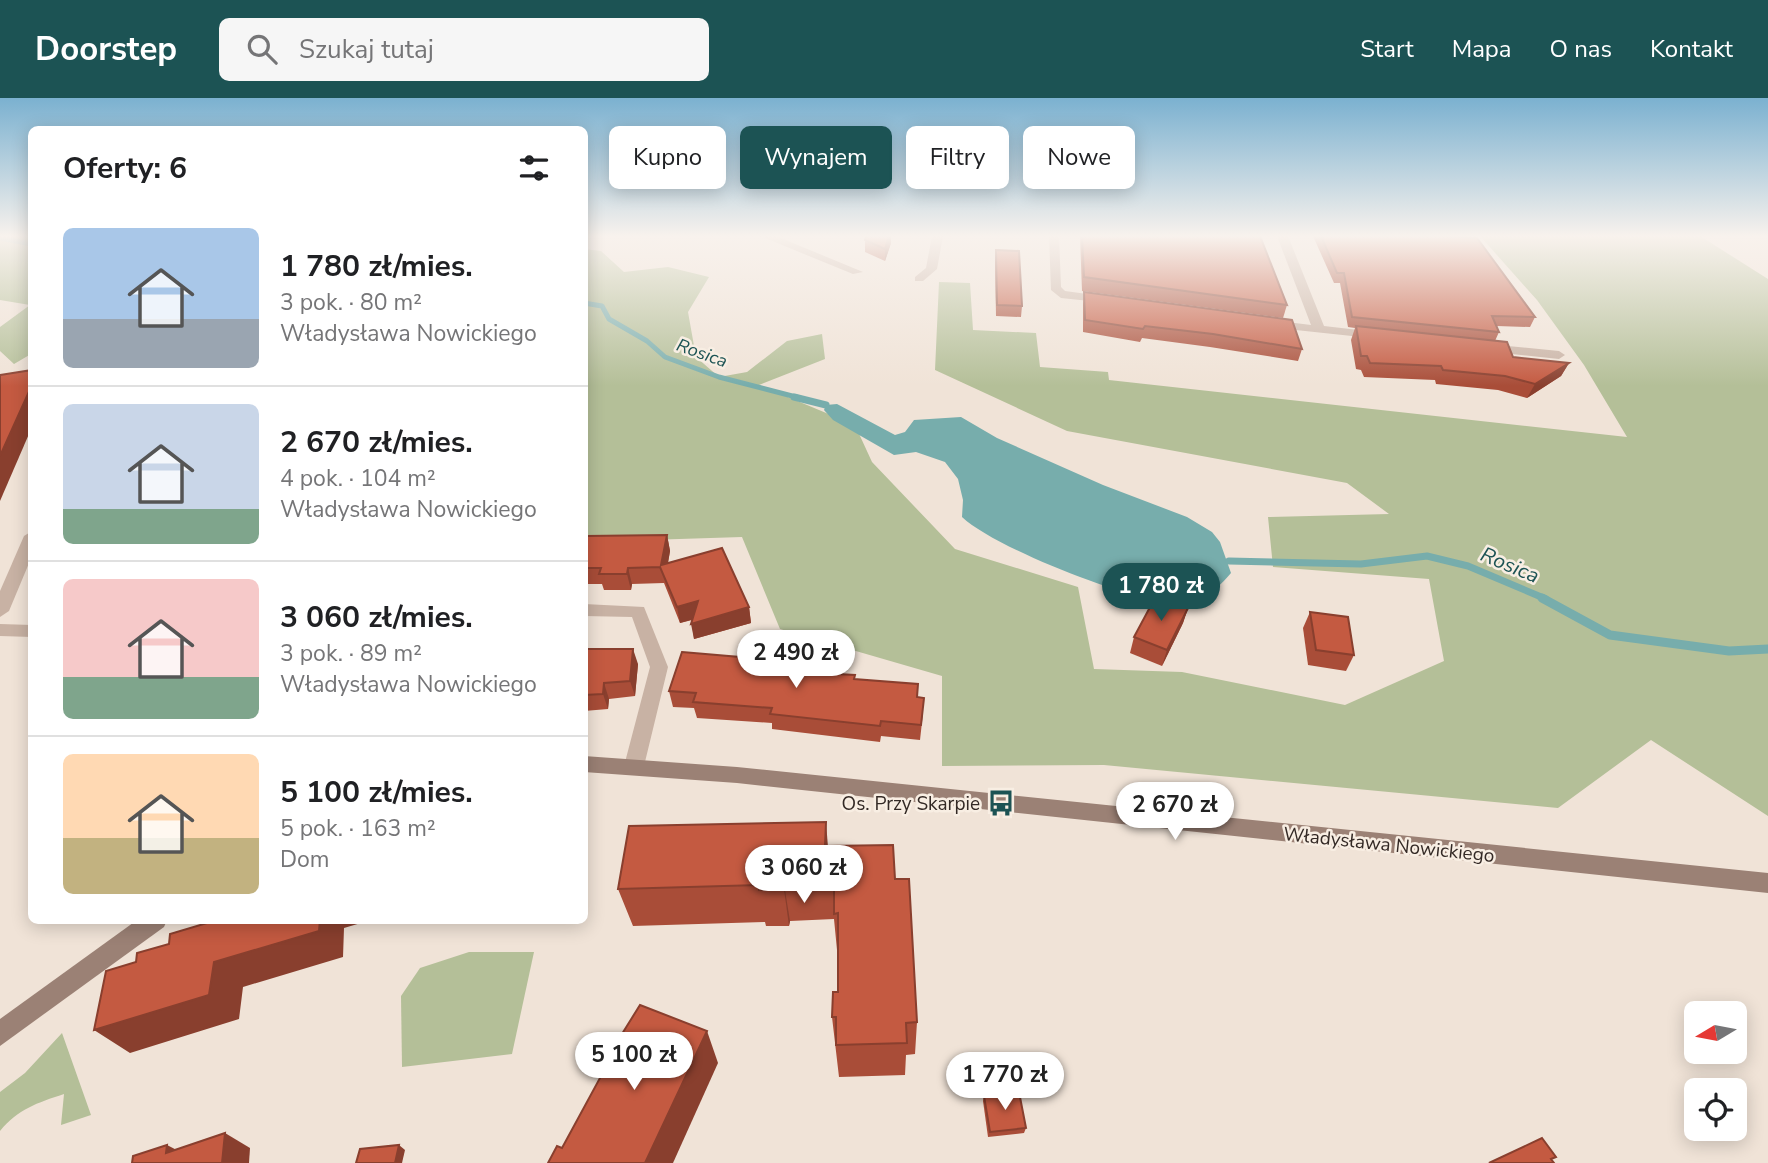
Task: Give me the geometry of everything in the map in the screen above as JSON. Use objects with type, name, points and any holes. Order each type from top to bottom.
[{"type":"street","points":[[1055,286],[1060,294],[1115,302]]},
{"type":"street","points":[[1302,286],[1319,330]]},
{"type":"street","points":[[1251,321],[1386,337]]},
{"type":"street","points":[[1479,347],[1559,355]]},
{"type":"street","points":[[0,611],[28,545]]},
{"type":"street","points":[[588,610],[638,611],[659,667],[634,766]]},
{"type":"street","points":[[0,630],[28,631]]},
{"type":"street","name":"Władysława Nowickiego","points":[[588,764],[634,766],[1768,883]]},
{"type":"street","points":[[0,1034],[151,924]]},
{"type":"green space","points":[[0,286],[28,286],[28,305],[0,300]]},
{"type":"green space","points":[[588,286],[704,286],[688,312],[696,357],[719,377],[747,372],[787,341],[822,334],[825,359],[759,385],[855,425],[872,462],[955,549],[1078,587],[1094,669],[1182,672],[1345,705],[1444,661],[1429,579],[1273,567],[1268,517],[1389,514],[1347,483],[1067,431],[935,370],[939,286],[970,286],[973,330],[1036,333],[1040,367],[1108,372],[1109,380],[1627,437],[1584,365],[1524,286],[1768,286],[1768,816],[1651,740],[1558,808],[1104,765],[942,766],[942,676],[780,629],[742,537],[588,542]]},
{"type":"green space","points":[[28,306],[28,356],[14,364],[0,351],[0,327]]},
{"type":"green space","points":[[469,952],[534,952],[512,1054],[402,1067],[401,996],[420,968]]},
{"type":"green space","points":[[62,1033],[91,1115],[61,1125],[64,1094],[21,1112],[0,1131],[0,1092],[25,1073]]},
{"type":"water","points":[[837,404],[895,435],[905,432],[914,420],[961,417],[997,438],[1103,485],[1187,517],[1212,532],[1220,542],[1231,573],[1216,588],[1202,596],[1160,600],[1105,586],[1050,565],[998,541],[962,517],[963,500],[958,479],[945,462],[916,452],[894,455],[833,420],[824,410],[826,405]]},
{"type":"building","points":[[997,286],[1021,286],[1022,306],[997,305]]},
{"type":"building","points":[[1147,286],[1279,286],[1287,305]]},
{"type":"building","points":[[1346,286],[1512,286],[1535,317],[1492,316],[1499,332],[1352,317]]},
{"type":"building","points":[[1084,292],[1292,320],[1302,349],[1213,334],[1145,326],[1143,329],[1085,320]]},
{"type":"building","points":[[1356,326],[1507,342],[1513,357],[1569,363],[1535,384],[1505,376],[1443,370],[1441,366],[1370,363],[1367,356],[1361,356]]},
{"type":"building","points":[[28,371],[28,394],[0,456],[0,375]]},
{"type":"building","points":[[667,535],[661,565],[722,548],[749,607],[691,624],[698,601],[677,607],[660,567],[628,568],[627,574],[599,574],[601,568],[588,568],[588,536]]},
{"type":"building","points":[[1156,596],[1188,608],[1167,650],[1134,637]]},
{"type":"building","points":[[1310,612],[1348,617],[1354,655],[1316,650]]},
{"type":"building","points":[[588,649],[633,649],[630,681],[604,683],[603,694],[588,695]]},
{"type":"building","points":[[682,652],[763,659],[762,663],[837,669],[837,674],[855,675],[854,679],[918,684],[917,697],[924,698],[921,725],[881,721],[880,726],[770,714],[772,708],[693,702],[696,693],[669,691]]},
{"type":"building","points":[[826,822],[825,846],[893,845],[895,879],[909,879],[917,1022],[906,1023],[907,1043],[836,1045],[836,1017],[832,1017],[833,992],[838,992],[838,913],[834,914],[834,882],[784,884],[784,889],[759,890],[759,885],[618,889],[629,826]]},
{"type":"building","points":[[204,924],[320,924],[319,931],[214,962],[209,995],[94,1030],[106,971],[136,962],[137,953],[169,944],[170,934]]},
{"type":"building","points":[[640,1005],[707,1031],[645,1163],[548,1163],[557,1146],[562,1148],[606,1067],[602,1066]]},
{"type":"building","points":[[1019,1092],[1026,1128],[990,1132],[984,1096]]},
{"type":"building","points":[[225,1133],[222,1163],[132,1163],[133,1156],[167,1145],[166,1153]]},
{"type":"building","points":[[1542,1138],[1556,1157],[1551,1159],[1554,1163],[1489,1163]]},
{"type":"building","points":[[399,1145],[395,1163],[356,1163],[360,1149]]},
{"type":"waterway","name":"Rosica","points":[[588,304],[602,306],[609,319],[647,341],[665,357],[719,377],[800,398]]},
{"type":"waterway","name":"Rosica","points":[[794,397],[826,405]]},
{"type":"waterway","name":"Rosica","points":[[1229,561],[1361,564],[1427,556],[1468,566],[1546,599]]},
{"type":"waterway","name":"Rosica","points":[[1542,598],[1610,635],[1729,651],[1768,649]]},
{"type":"place","name":"Os. Przy Skarpie","points":[[1001,803]]}]
